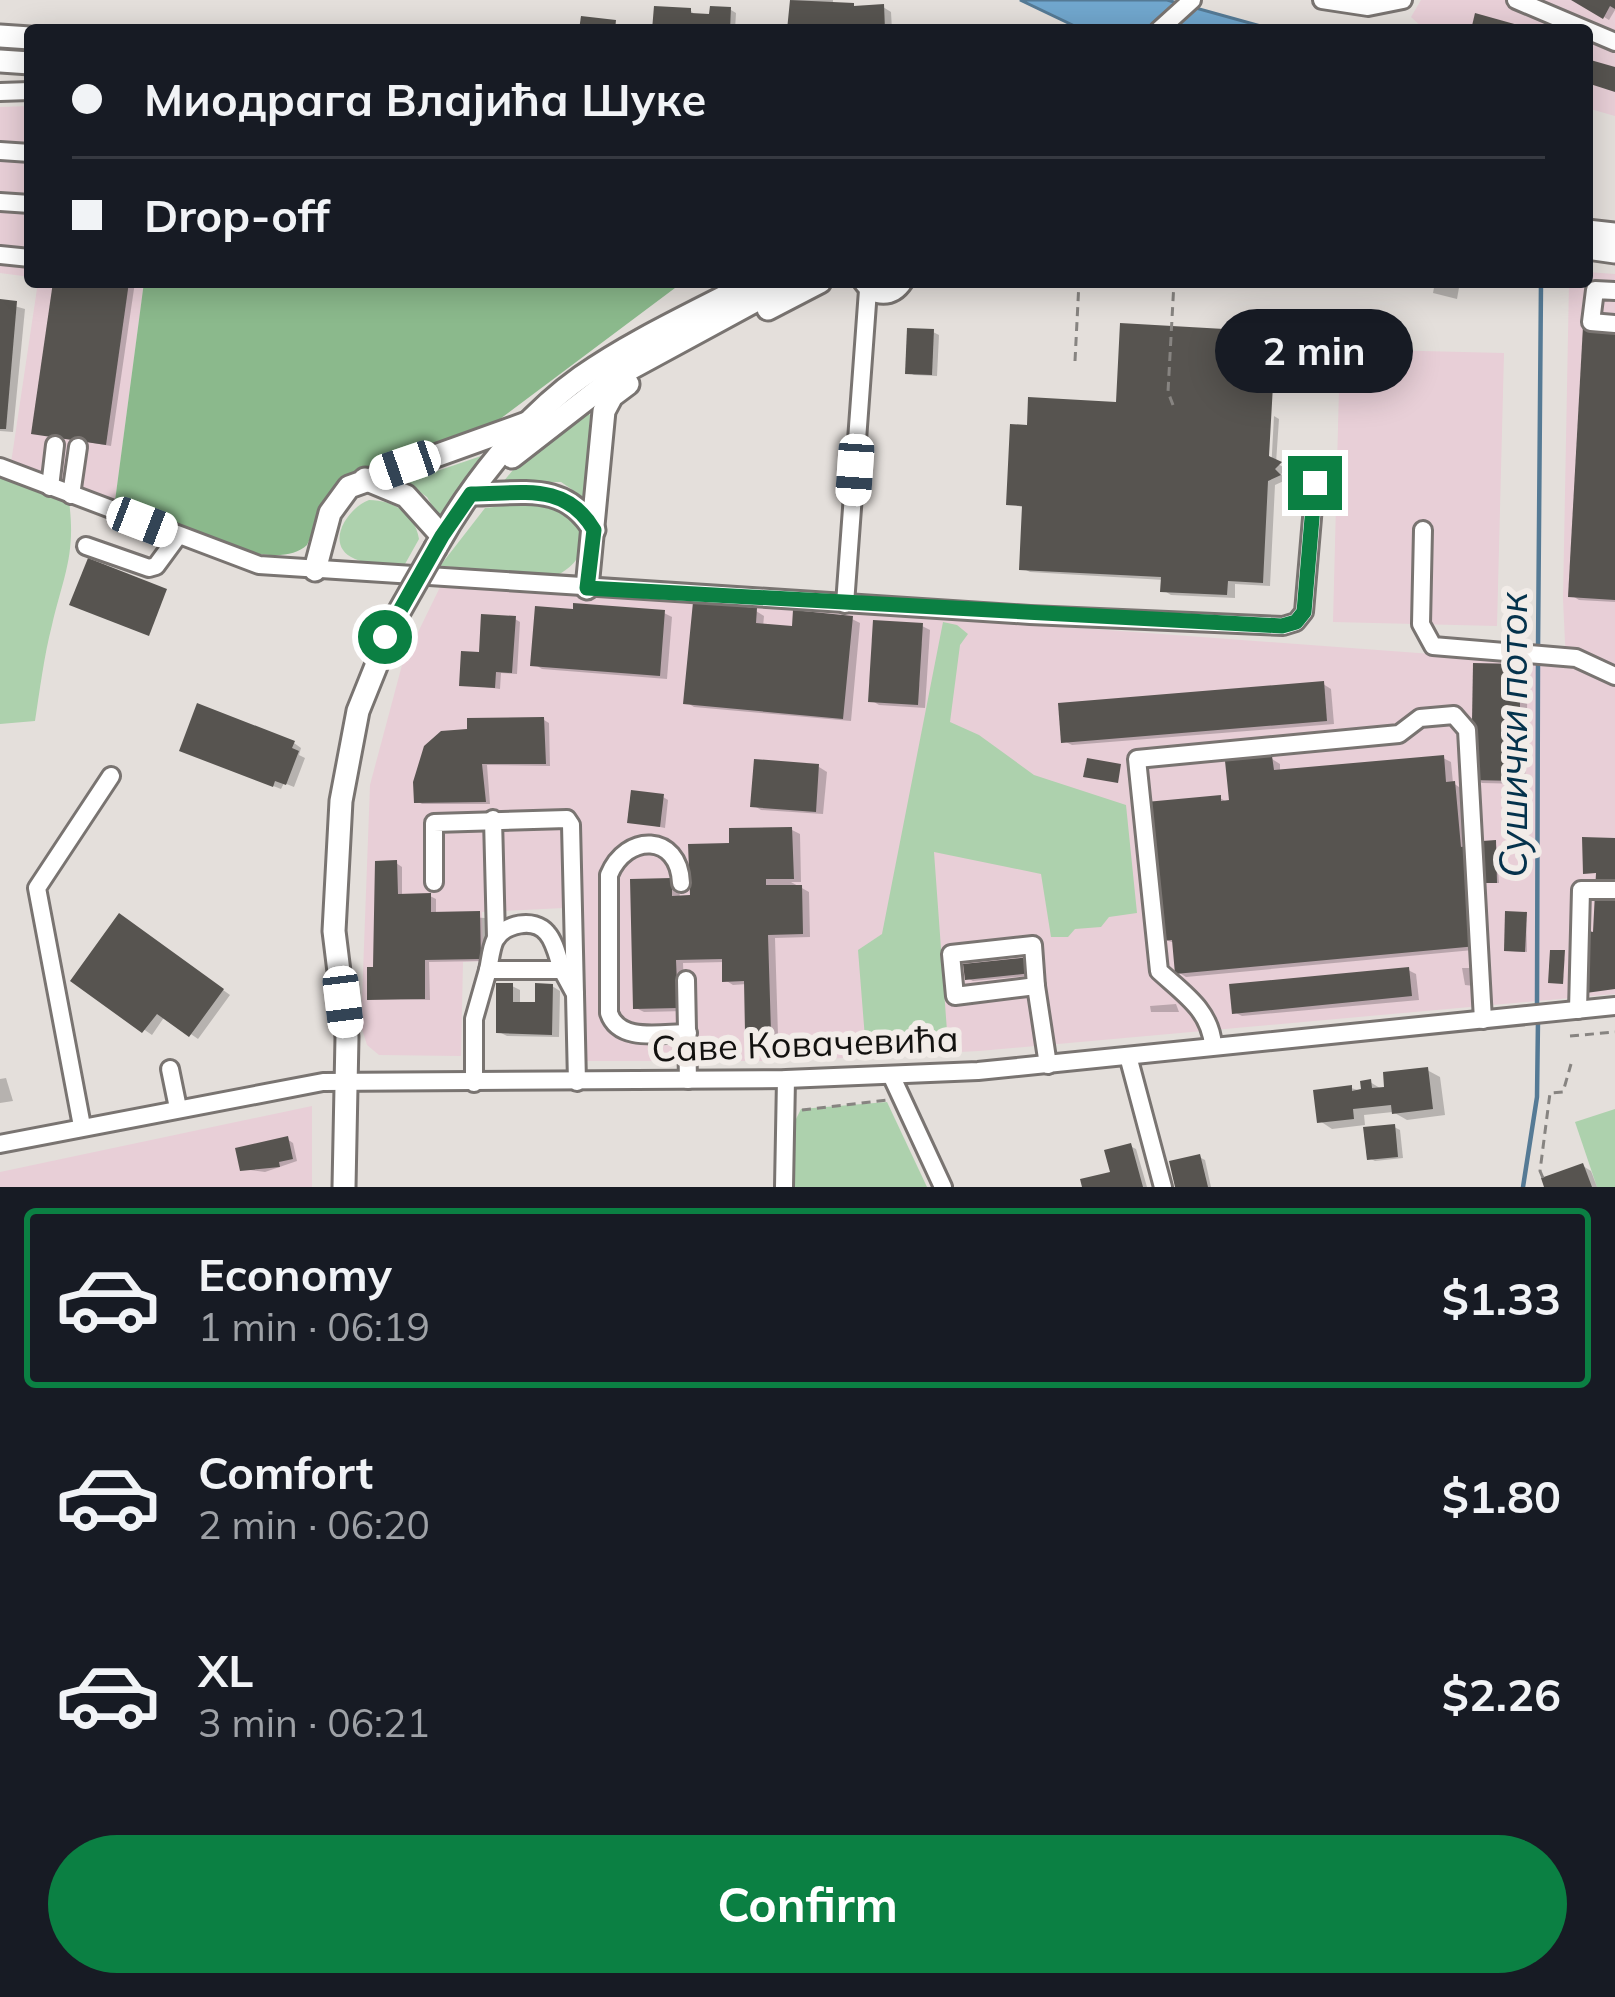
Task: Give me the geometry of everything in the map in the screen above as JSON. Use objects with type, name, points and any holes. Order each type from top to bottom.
[{"type":"main road","points":[[344,1187],[347,1037],[334,931],[340,802],[358,711],[395,619],[439,542],[528,423],[582,376],[742,288]]},
{"type":"main road","points":[[478,487],[615,377],[779,288]]},
{"type":"main road","points":[[710,325],[743,320],[808,288]]},
{"type":"main road","points":[[587,588],[606,406],[615,393],[688,337]]},
{"type":"main road","points":[[314,570],[336,501],[349,487],[528,423]]},
{"type":"main road","points":[[364,479],[406,496],[439,542]]},
{"type":"main road","points":[[478,487],[556,495],[580,509],[594,530]]},
{"type":"street","points":[[1322,0],[1368,7],[1402,0]]},
{"type":"street","points":[[1516,0],[1573,24]]},
{"type":"street","points":[[845,604],[865,288]]},
{"type":"street","points":[[871,288],[891,295],[898,288]]},
{"type":"street","points":[[1615,291],[1595,290],[1591,322],[1615,324]]},
{"type":"street","points":[[50,487],[55,445]]},
{"type":"street","points":[[71,495],[78,447]]},
{"type":"street","points":[[0,467],[242,561],[314,570],[1282,626],[1296,622],[1304,612],[1315,483]]},
{"type":"street","points":[[1423,530],[1421,624],[1432,646],[1567,658],[1615,676]]},
{"type":"street","points":[[86,546],[149,568],[156,566],[178,536]]},
{"type":"street","points":[[1213,1045],[1204,1013],[1159,971],[1137,759],[1400,734],[1420,718],[1454,715],[1468,730],[1483,1020]]},
{"type":"street","points":[[82,1126],[38,888],[111,776]]},
{"type":"street","points":[[434,882],[434,823],[560,818],[571,825],[577,1082]]},
{"type":"street","points":[[474,1083],[474,1019],[496,938],[493,819]]},
{"type":"street","points":[[682,884],[673,853],[659,845],[628,850],[615,861],[609,875],[609,1012],[623,1033],[688,1033]]},
{"type":"street","points":[[1571,1011],[1580,890],[1615,890]]},
{"type":"street","points":[[496,938],[526,923],[542,927],[575,994]]},
{"type":"street","points":[[1036,986],[955,996],[951,953],[1033,945],[1048,1065]]},
{"type":"street","points":[[488,970],[562,970]]},
{"type":"street","points":[[686,980],[688,1080]]},
{"type":"street","name":"Саве Ковачевића","points":[[0,1144],[293,1086],[347,1081],[891,1075],[1048,1065],[1615,1006]]},
{"type":"street","points":[[1128,1056],[1163,1187]]},
{"type":"street","points":[[170,1070],[178,1108]]},
{"type":"street","points":[[891,1075],[943,1187]]},
{"type":"street","points":[[784,1187],[786,1079]]},
{"type":"path","points":[[1075,361],[1079,288]]},
{"type":"path","points":[[1173,406],[1168,392],[1174,288]]},
{"type":"path","points":[[1570,1036],[1615,1032]]},
{"type":"path","points":[[1543,1178],[1550,1093],[1562,1092],[1571,1064]]},
{"type":"path","points":[[786,1112],[886,1100],[894,1107]]},
{"type":"shaded area","points":[[1421,0],[1615,0],[1615,116],[1593,110],[1593,24],[1419,24],[1411,17]]},
{"type":"shaded area","points":[[24,106],[24,276],[0,273],[0,107]]},
{"type":"shaded area","points":[[1593,272],[1615,274],[1615,994],[979,1051],[785,1061],[587,1061],[584,907],[482,912],[483,961],[463,962],[461,1056],[379,1055],[367,1045],[361,1026],[370,785],[402,665],[443,581],[1566,664],[1569,288],[1593,288]]},
{"type":"shaded area","points":[[37,288],[143,288],[115,501],[11,463]]},
{"type":"shaded area","points":[[1340,349],[1504,353],[1497,626],[1333,622]]},
{"type":"shaded area","points":[[312,1106],[312,1187],[0,1187],[0,1172]]},
{"type":"green space","points":[[143,288],[675,288],[492,425],[343,478],[334,487],[307,545],[290,554],[268,555],[213,542],[115,501]]},
{"type":"green space","points":[[585,410],[590,415],[586,499],[561,482],[503,482],[518,464]]},
{"type":"green space","points":[[484,455],[440,519],[427,497],[405,482]]},
{"type":"green space","points":[[0,475],[69,501],[71,536],[35,721],[0,724]]},
{"type":"green space","points":[[369,500],[395,506],[413,522],[419,539],[405,564],[361,561],[341,545],[346,519]]},
{"type":"green space","points":[[549,501],[574,519],[583,534],[579,555],[564,571],[557,575],[440,566],[485,508]]},
{"type":"green space","points":[[943,622],[968,634],[960,645],[950,722],[979,735],[1034,775],[1126,805],[1137,913],[1109,917],[1101,927],[1075,929],[1068,937],[1051,937],[1041,874],[934,852],[948,1045],[866,1051],[858,950],[882,934]]},
{"type":"green space","points":[[887,1102],[927,1187],[793,1187],[795,1121],[801,1109]]},
{"type":"green space","points":[[1615,1109],[1615,1187],[1597,1187],[1575,1122]]},
{"type":"water","points":[[1020,0],[1167,0],[1253,24],[1070,24]]},
{"type":"building","points":[[790,0],[884,4],[885,24],[788,24]]},
{"type":"building","points":[[1571,0],[1615,0],[1615,9],[1610,6],[1603,19]]},
{"type":"building","points":[[654,6],[709,14],[710,6],[731,7],[730,24],[652,24]]},
{"type":"building","points":[[1475,13],[1514,24],[1472,24]]},
{"type":"building","points":[[581,16],[616,20],[616,24],[580,24]]},
{"type":"building","points":[[1593,61],[1615,67],[1615,92],[1593,85]]},
{"type":"building","points":[[52,288],[128,288],[106,445],[31,434]]},
{"type":"building","points":[[0,299],[17,301],[6,429],[0,429]]},
{"type":"building","points":[[1120,323],[1276,332],[1269,456],[1282,462],[1275,469],[1281,475],[1268,481],[1263,583],[1228,581],[1227,595],[1160,592],[1161,577],[1019,570],[1022,506],[1006,505],[1010,424],[1027,425],[1028,397],[1116,402]]},
{"type":"building","points":[[1583,326],[1615,328],[1615,600],[1568,597]]},
{"type":"building","points":[[907,328],[934,329],[932,375],[905,374]]},
{"type":"building","points":[[88,558],[167,589],[149,636],[69,605]]},
{"type":"building","points":[[693,602],[757,608],[756,623],[792,626],[793,610],[853,616],[843,719],[683,704]]},
{"type":"building","points":[[573,603],[665,610],[660,676],[530,666],[535,606],[573,609]]},
{"type":"building","points":[[481,614],[516,616],[512,673],[496,672],[495,688],[459,686],[461,651],[479,652]]},
{"type":"building","points":[[873,620],[923,623],[918,705],[868,702]]},
{"type":"building","points":[[1473,663],[1521,664],[1518,781],[1471,780]]},
{"type":"building","points":[[1324,681],[1327,721],[1061,743],[1058,703]]},
{"type":"building","points":[[197,703],[295,741],[292,748],[299,751],[286,785],[275,781],[273,787],[179,751]]},
{"type":"building","points":[[544,717],[546,764],[482,764],[486,802],[414,803],[413,782],[424,746],[441,731],[467,729],[467,718]]},
{"type":"building","points":[[1444,755],[1446,782],[1455,781],[1461,847],[1467,846],[1477,946],[1175,974],[1172,940],[1159,941],[1146,802],[1221,795],[1221,801],[1229,800],[1225,761],[1272,756],[1274,770]]},
{"type":"building","points":[[1087,758],[1121,764],[1118,783],[1083,777]]},
{"type":"building","points":[[754,759],[819,764],[816,812],[750,807]]},
{"type":"building","points":[[631,790],[664,794],[660,827],[627,823]]},
{"type":"building","points":[[792,827],[794,879],[766,879],[766,885],[802,885],[803,934],[768,935],[771,1032],[745,1032],[744,981],[722,982],[722,959],[676,960],[678,1008],[633,1009],[630,879],[672,878],[672,896],[690,895],[688,844],[729,843],[729,828]]},
{"type":"building","points":[[1582,837],[1615,838],[1615,989],[1586,993],[1585,930],[1593,932],[1596,873],[1583,874]]},
{"type":"building","points":[[1496,840],[1497,883],[1483,883],[1482,841]]},
{"type":"building","points":[[397,860],[398,894],[431,893],[431,912],[480,911],[481,959],[425,960],[425,999],[367,1000],[367,967],[373,967],[375,861]]},
{"type":"building","points":[[1505,911],[1527,912],[1525,952],[1504,951]]},
{"type":"building","points":[[119,913],[224,989],[189,1037],[157,1014],[142,1033],[70,981]]},
{"type":"building","points":[[1550,950],[1565,950],[1563,984],[1548,983]]},
{"type":"building","points":[[1030,957],[1032,973],[965,980],[963,964]]},
{"type":"building","points":[[1409,967],[1412,996],[1232,1014],[1229,984]]},
{"type":"building","points":[[496,983],[513,983],[513,1002],[535,1002],[535,983],[553,984],[552,1035],[496,1033]]},
{"type":"building","points":[[1428,1067],[1433,1109],[1392,1114],[1391,1105],[1353,1109],[1354,1119],[1317,1123],[1313,1090],[1352,1085],[1352,1091],[1361,1089],[1360,1081],[1371,1079],[1372,1088],[1384,1087],[1383,1072]]},
{"type":"building","points":[[1395,1124],[1398,1157],[1367,1160],[1363,1127]]},
{"type":"building","points":[[288,1136],[293,1159],[279,1162],[280,1167],[240,1171],[235,1148]]},
{"type":"building","points":[[1131,1143],[1143,1187],[1082,1187],[1080,1179],[1110,1172],[1104,1150]]},
{"type":"building","points":[[1200,1154],[1208,1187],[1175,1187],[1169,1161]]},
{"type":"building","points":[[1583,1163],[1592,1187],[1544,1187],[1541,1178]]},
{"type":"waterway","name":"Сушички поток","points":[[1538,649],[1541,288]]},
{"type":"waterway","name":"Сушички поток","points":[[1537,1009],[1538,660]]},
{"type":"waterway","name":"Сушички поток","points":[[1523,1187],[1537,1097],[1538,1020]]},
{"type":"route","points":[[385,637],[471,494],[556,495],[574,504],[594,530],[587,588],[1282,626],[1296,622],[1304,612],[1315,483]]}]
